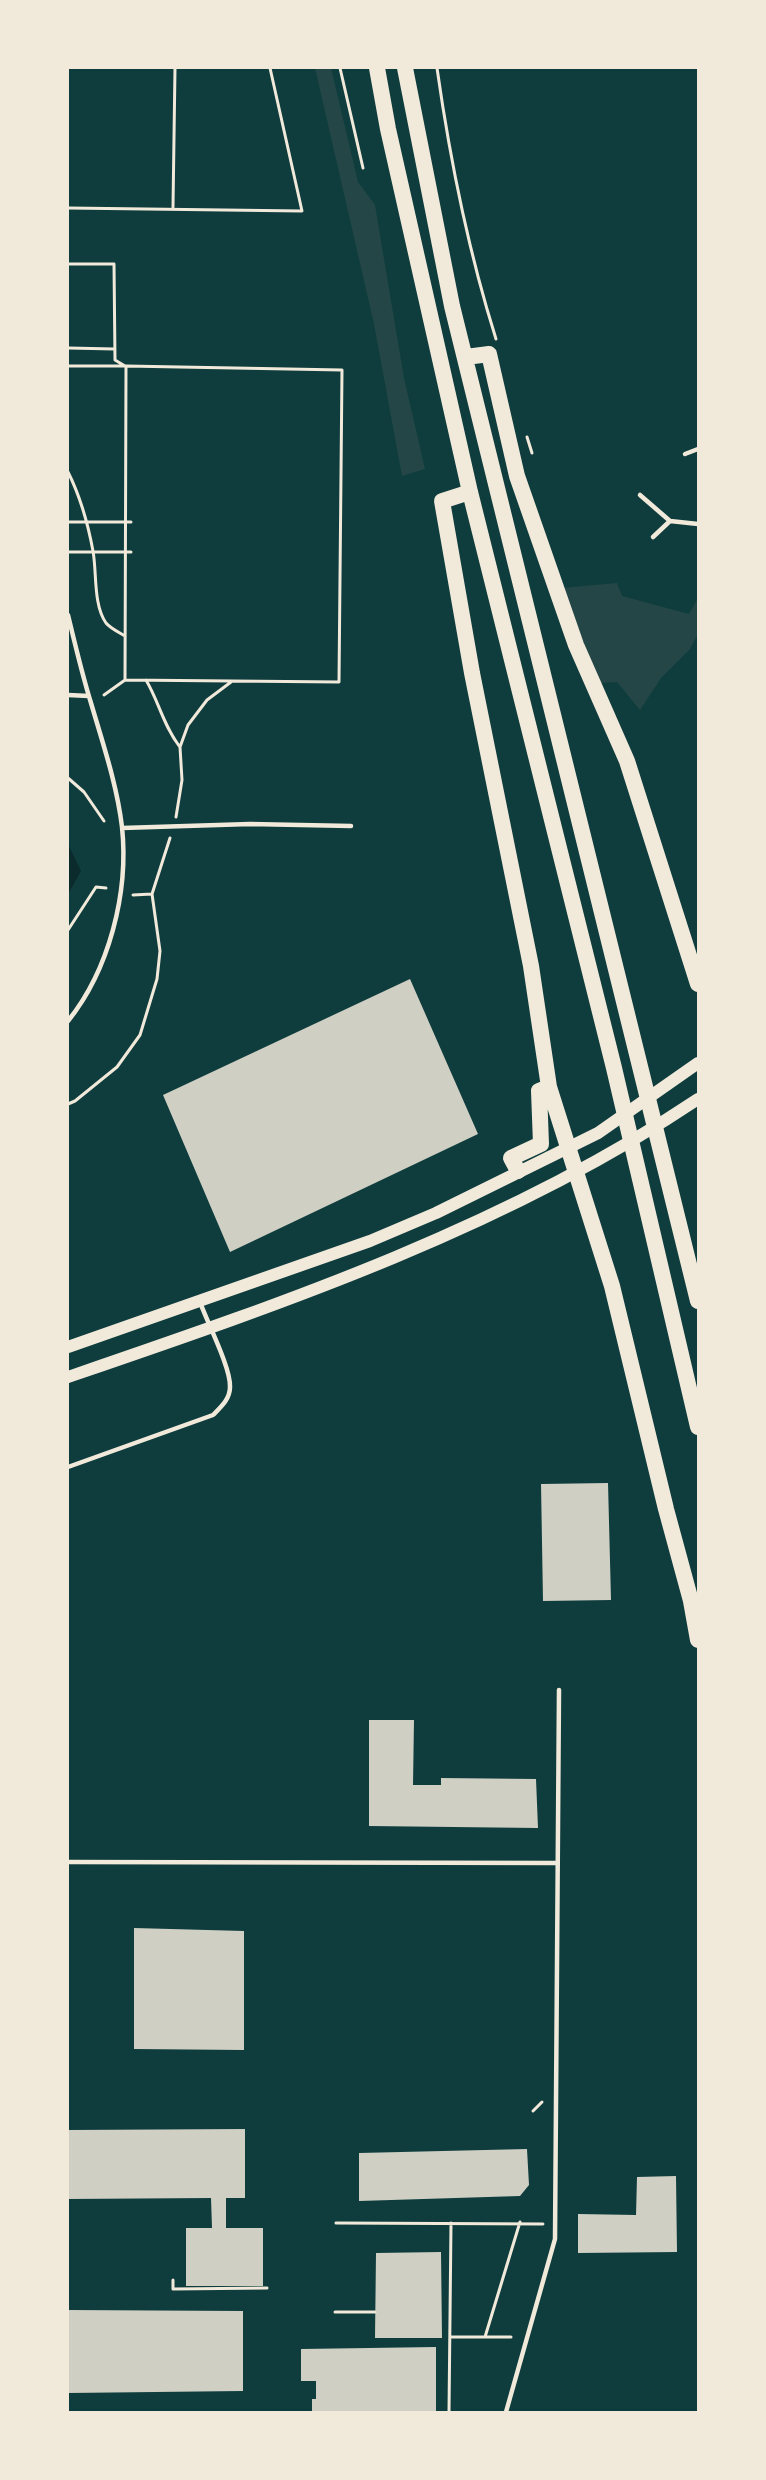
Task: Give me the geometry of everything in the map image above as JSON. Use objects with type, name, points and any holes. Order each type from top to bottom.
[{"type":"highway","points":[[377,68],[388,129],[470,492],[614,1068],[699,1427]]},
{"type":"highway","points":[[405,68],[452,306],[699,1302]]},
{"type":"highway","points":[[466,357],[489,354],[517,476],[576,645],[627,761],[699,984]]},
{"type":"highway","points":[[470,492],[442,501],[472,673],[531,966],[549,1087],[612,1286],[699,1640]]},
{"type":"highway","points":[[518,1171],[511,1158],[541,1144],[539,1091],[549,1087]]},
{"type":"main road","points":[[68,1347],[370,1241],[436,1213],[598,1133],[699,1063]]},
{"type":"main road","points":[[68,1377],[209,1328],[380,1264],[576,1174],[699,1099]]},
{"type":"lane","points":[[685,454],[699,449]]},
{"type":"lane","points":[[640,495],[669,521],[699,524]]},
{"type":"lane","points":[[653,537],[669,521]]},
{"type":"lane","points":[[68,615],[111,771],[122,828],[122,879],[115,922],[101,964],[68,1021]]},
{"type":"lane","points":[[68,695],[89,696]]},
{"type":"lane","points":[[122,828],[250,824],[351,826]]},
{"type":"lane","points":[[68,1467],[213,1415],[226,1401],[230,1388],[227,1371],[200,1301]]},
{"type":"lane","points":[[506,2412],[555,2239],[559,1690]]},
{"type":"lane","points":[[68,1862],[557,1863]]},
{"type":"path","points":[[173,207],[175,68]]},
{"type":"path","points":[[68,208],[173,207],[302,211],[270,68]]},
{"type":"path","points":[[340,68],[363,168]]},
{"type":"path","points":[[437,68],[453,174],[480,287],[497,342]]},
{"type":"path","points":[[68,264],[114,264],[115,360],[126,366]]},
{"type":"path","points":[[68,348],[115,349]]},
{"type":"path","points":[[68,366],[342,370],[339,682],[125,680],[104,695]]},
{"type":"path","points":[[125,680],[126,366]]},
{"type":"path","points":[[525,430],[532,453]]},
{"type":"path","points":[[68,472],[76,488],[86,522],[93,552],[98,597],[106,624],[125,636]]},
{"type":"path","points":[[68,522],[131,522]]},
{"type":"path","points":[[68,552],[131,552]]},
{"type":"path","points":[[146,680],[160,704],[168,732],[180,747]]},
{"type":"path","points":[[68,1104],[75,1101],[117,1067],[140,1035],[157,979],[160,951],[152,894],[173,826],[182,780],[180,747],[188,725],[207,700],[232,681]]},
{"type":"path","points":[[68,778],[84,792],[104,821]]},
{"type":"path","points":[[68,930],[96,887],[106,888]]},
{"type":"path","points":[[133,895],[152,894]]},
{"type":"path","points":[[533,2110],[542,2102]]},
{"type":"path","points":[[485,2337],[520,2222]]},
{"type":"path","points":[[336,2223],[520,2222],[543,2224]]},
{"type":"path","points":[[449,2412],[451,2223]]},
{"type":"path","points":[[172,2280],[173,2289],[267,2288]]},
{"type":"path","points":[[335,2312],[375,2312]]},
{"type":"path","points":[[451,2337],[511,2337]]},
{"type":"shaded area","points":[[315,68],[331,68],[358,182],[375,205],[404,378],[425,469],[402,476],[374,324]]},
{"type":"shaded area","points":[[617,583],[622,596],[689,614],[698,598],[698,634],[690,649],[661,678],[640,710],[617,682],[600,683],[562,588]]},
{"type":"shaded area","points":[[68,844],[81,871],[68,894]]},
{"type":"building","points":[[410,979],[478,1134],[230,1252],[163,1095]]},
{"type":"building","points":[[608,1483],[611,1600],[543,1601],[541,1484]]},
{"type":"building","points":[[369,1720],[414,1720],[413,1785],[441,1785],[441,1778],[536,1779],[538,1828],[369,1826]]},
{"type":"building","points":[[134,1928],[244,1931],[244,2050],[134,2049]]},
{"type":"building","points":[[245,2129],[245,2198],[226,2198],[226,2228],[263,2228],[263,2286],[186,2286],[186,2228],[212,2228],[211,2198],[68,2199],[68,2130]]},
{"type":"building","points":[[527,2149],[529,2185],[520,2196],[359,2201],[359,2153]]},
{"type":"building","points":[[676,2176],[677,2252],[578,2253],[578,2214],[636,2215],[637,2177]]},
{"type":"building","points":[[441,2252],[442,2338],[375,2338],[376,2253]]},
{"type":"building","points":[[68,2310],[243,2311],[243,2391],[68,2393]]},
{"type":"building","points":[[436,2347],[436,2412],[312,2412],[312,2399],[316,2399],[316,2381],[301,2381],[301,2349]]}]
